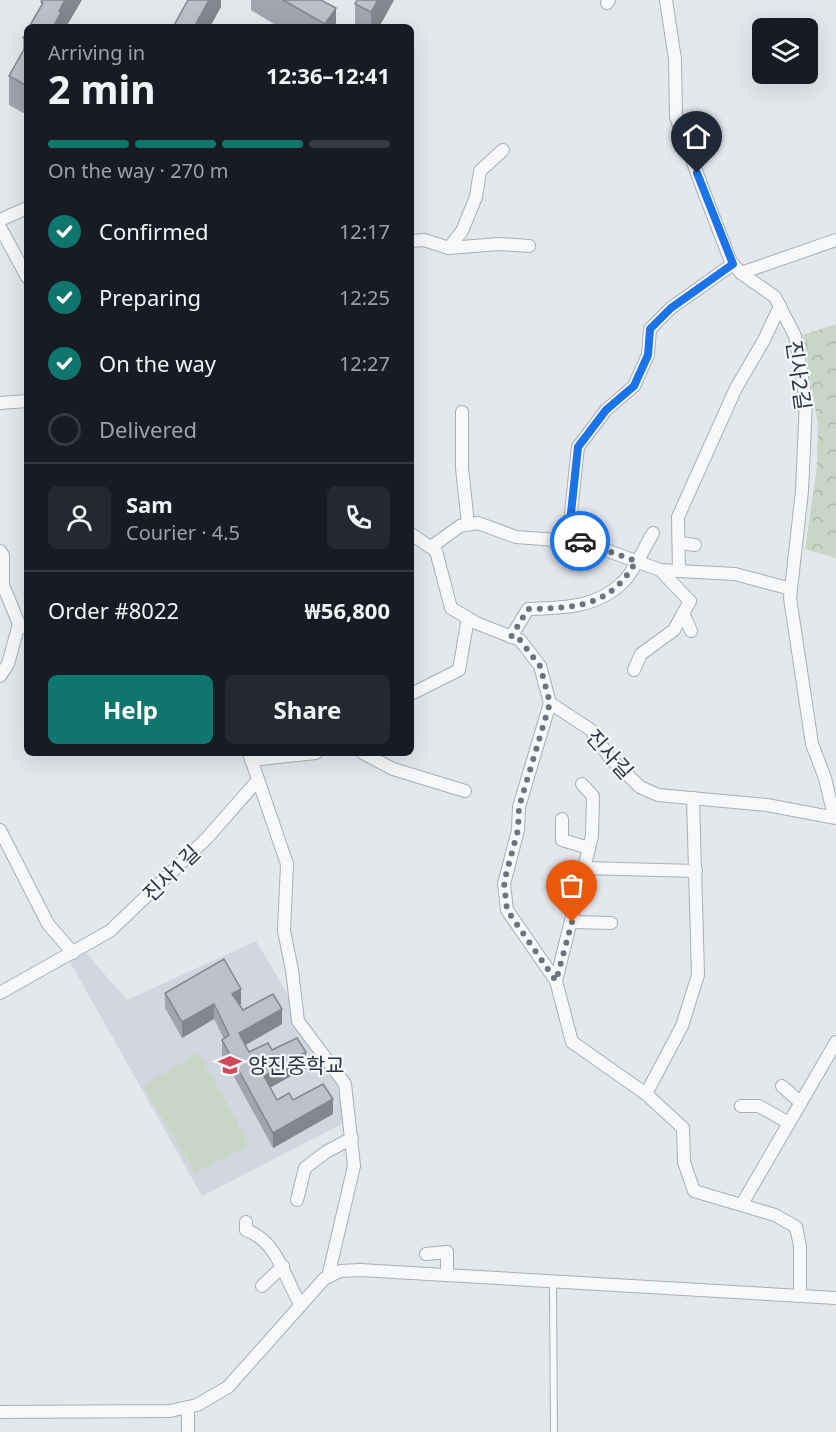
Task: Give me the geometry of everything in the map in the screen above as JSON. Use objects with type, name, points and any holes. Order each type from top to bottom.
[{"type":"street","points":[[666,0],[675,59],[676,117],[737,269]]},
{"type":"street","points":[[449,248],[462,231],[476,197],[480,171],[503,150]]},
{"type":"street","points":[[0,220],[24,209]]},
{"type":"street","points":[[0,226],[24,271]]},
{"type":"street","points":[[414,241],[424,240],[449,248],[499,244],[529,246]]},
{"type":"street","points":[[568,541],[578,447],[606,410],[634,386],[648,355],[650,329],[671,308],[737,269],[836,240]]},
{"type":"street","name":"진사2길","points":[[737,269],[775,297],[795,336],[806,401],[802,491],[791,589],[812,744],[825,778],[835,817]]},
{"type":"street","points":[[679,571],[678,516],[736,388],[764,340],[780,306]]},
{"type":"street","points":[[0,402],[24,401]]},
{"type":"street","points":[[462,412],[462,468],[468,524]]},
{"type":"street","points":[[431,548],[460,526],[478,523],[516,537],[584,542],[660,570],[735,574],[791,589]]},
{"type":"street","points":[[511,637],[528,609],[577,608],[608,594],[626,580],[653,533]]},
{"type":"street","points":[[414,536],[436,550],[451,608],[468,618],[520,640],[540,666],[550,703],[519,807],[518,830],[504,884],[507,910],[556,981],[572,1042],[646,1095],[683,1128],[684,1162],[694,1191],[775,1215],[796,1227],[800,1246],[800,1296]]},
{"type":"street","points":[[680,543],[695,545]]},
{"type":"street","points":[[0,551],[3,555],[3,585],[23,626],[8,664],[0,676]]},
{"type":"street","points":[[634,670],[641,654],[674,630],[690,601],[660,570]]},
{"type":"street","points":[[684,615],[691,631]]},
{"type":"street","points":[[414,692],[459,670],[468,618]]},
{"type":"street","name":"진사길","points":[[550,703],[591,730],[610,758],[640,787],[657,795],[766,805],[835,817]]},
{"type":"street","points":[[250,756],[287,864],[284,931],[292,970],[298,1021],[345,1084],[354,1166],[328,1277]]},
{"type":"street","points":[[368,756],[393,770],[465,791]]},
{"type":"street","name":"진사1길","points":[[0,993],[110,931],[207,838],[258,780]]},
{"type":"street","points":[[556,981],[589,848],[593,796],[582,784]]},
{"type":"street","points":[[646,1095],[682,1026],[698,975],[693,798]]},
{"type":"street","points":[[562,819],[562,840],[589,848]]},
{"type":"street","points":[[0,830],[48,924],[73,953]]},
{"type":"street","points":[[584,868],[696,871]]},
{"type":"street","points":[[572,922],[611,923]]},
{"type":"street","points":[[742,1204],[836,1042]]},
{"type":"street","points":[[782,1086],[801,1103]]},
{"type":"street","points":[[741,1106],[759,1106],[789,1123]]},
{"type":"street","points":[[297,1200],[306,1168],[326,1152],[352,1138]]},
{"type":"street","points":[[246,1222],[246,1230],[257,1234],[268,1244],[283,1266],[289,1286],[301,1305]]},
{"type":"street","points":[[426,1254],[447,1252],[447,1275]]},
{"type":"street","points":[[262,1286],[283,1266]]},
{"type":"street","points":[[0,1412],[170,1412],[188,1407],[228,1387],[328,1277],[340,1271],[360,1270],[836,1299]]},
{"type":"street","points":[[188,1407],[188,1432]]},
{"type":"lane","points":[[553,1281],[554,1432]]},
{"type":"shaded area","name":"양진중학교","points":[[256,941],[338,1078],[344,1123],[202,1196],[70,962],[86,953],[127,1000]]},
{"type":"green space","points":[[836,324],[836,558],[805,549],[817,467],[818,425],[803,335]]},
{"type":"green space","points":[[199,1053],[250,1145],[195,1173],[143,1085]]},
{"type":"building","points":[[42,0],[65,0],[55,24],[31,24],[43,3]]},
{"type":"building","points":[[188,0],[209,0],[196,24],[175,24]]},
{"type":"building","points":[[283,0],[321,0],[336,8],[325,24]]},
{"type":"building","points":[[357,0],[378,0],[371,12],[355,4]]},
{"type":"building","points":[[24,49],[24,84],[9,76]]},
{"type":"building","points":[[224,959],[241,989],[232,994],[243,1010],[273,994],[282,1009],[239,1033],[249,1052],[268,1043],[272,1050],[297,1038],[306,1052],[264,1076],[277,1100],[289,1093],[293,1100],[323,1084],[333,1099],[273,1133],[222,1040],[229,1035],[214,1004],[182,1022],[165,993]]},
{"type":"way so far","points":[[572,922],[556,981],[507,910],[504,882],[518,830],[519,807],[550,703],[540,666],[520,640],[511,637],[512,631],[528,609],[577,608],[608,594],[626,580],[636,561],[580,541]]},
{"type":"place","name":"양진중학교","points":[[230,1065]]},
{"type":"route","points":[[580,541],[568,541],[578,447],[606,410],[634,386],[648,355],[650,329],[671,308],[733,264],[697,173]]}]
